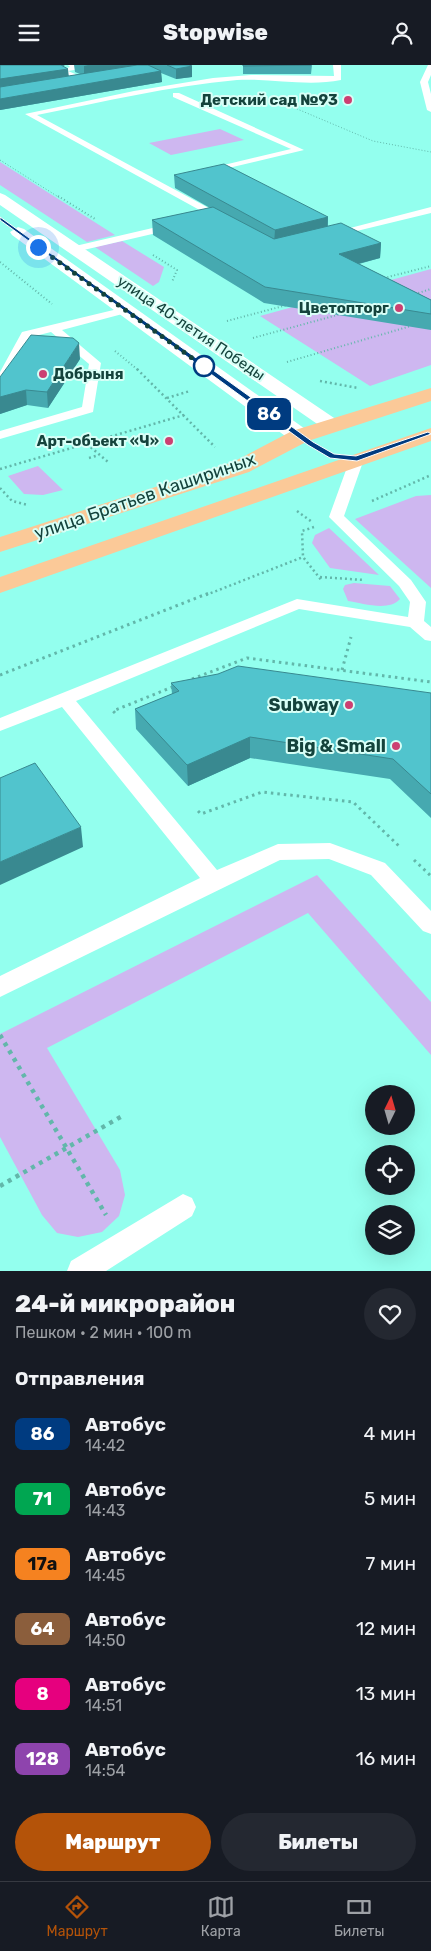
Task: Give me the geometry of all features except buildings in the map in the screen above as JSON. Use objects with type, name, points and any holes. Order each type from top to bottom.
[{"type":"main road","name":"улица Братьев Кашириных","points":[[0,545],[241,467],[300,436],[431,394]]},
{"type":"main road","name":"улица 40-летия Победы","points":[[300,436],[332,456],[357,459],[358,447],[333,426]]},
{"type":"main road","name":"улица Братьев Кашириных","points":[[0,585],[431,434]]},
{"type":"street","name":"улица 40-летия Победы","points":[[0,198],[333,426]]},
{"type":"street","name":"улица 40-летия Победы","points":[[7,224],[300,436]]},
{"type":"lane","points":[[72,65],[77,67],[61,71],[82,81]]},
{"type":"lane","points":[[233,225],[161,182],[29,114],[178,90],[240,77],[323,80],[338,78],[338,65]]},
{"type":"lane","points":[[431,66],[424,82],[431,110]]},
{"type":"lane","points":[[230,74],[240,77]]},
{"type":"lane","points":[[164,78],[178,90],[300,150],[195,174]]},
{"type":"lane","points":[[65,83],[92,79]]},
{"type":"lane","points":[[320,237],[431,210]]},
{"type":"lane","points":[[75,249],[216,216]]},
{"type":"lane","points":[[0,384],[26,335],[126,310]]},
{"type":"lane","points":[[0,435],[88,409],[95,363],[54,329]]},
{"type":"lane","points":[[357,459],[336,517],[405,583],[418,602],[415,623]]},
{"type":"lane","points":[[0,725],[297,604],[415,623],[431,636]]},
{"type":"lane","points":[[65,699],[214,881]]},
{"type":"lane","points":[[0,987],[214,881],[278,852],[330,851],[378,869],[431,925]]},
{"type":"lane","points":[[81,1271],[183,1207]]},
{"type":"path","points":[[277,101],[373,141],[431,152]]},
{"type":"path","points":[[0,160],[177,270],[170,286]]},
{"type":"path","points":[[0,262],[76,323],[126,358],[217,449],[241,467]]},
{"type":"path","points":[[384,278],[431,266]]},
{"type":"path","points":[[412,295],[431,289]]},
{"type":"path","points":[[231,326],[224,321],[290,304]]},
{"type":"path","points":[[252,339],[346,313]]},
{"type":"path","points":[[289,361],[412,325]]},
{"type":"path","points":[[245,334],[260,343]]},
{"type":"path","points":[[281,357],[297,366]]},
{"type":"path","points":[[314,377],[322,382],[363,389],[391,407]]},
{"type":"path","points":[[0,469],[184,415]]},
{"type":"path","points":[[86,444],[108,462]]},
{"type":"path","points":[[89,458],[99,455]]},
{"type":"path","points":[[271,490],[316,526]]},
{"type":"path","points":[[0,675],[303,557]]},
{"type":"path","points":[[120,718],[113,711],[248,658],[431,682]]},
{"type":"path","points":[[194,807],[201,814],[262,792],[353,802],[403,849]]},
{"type":"path","points":[[410,856],[431,876]]},
{"type":"path","points":[[0,1035],[124,1245]]},
{"type":"path","points":[[0,1186],[124,1115]]},
{"type":"shaded area","points":[[220,129],[244,140],[171,155],[149,143]]},
{"type":"shaded area","points":[[0,162],[115,235],[87,242],[0,185]]},
{"type":"shaded area","points":[[122,241],[164,267],[159,282],[153,286],[95,247]]},
{"type":"shaded area","points":[[431,269],[431,365],[370,386],[260,316]]},
{"type":"shaded area","points":[[38,466],[63,490],[43,495],[24,494],[8,476]]},
{"type":"shaded area","points":[[431,495],[431,588],[355,519],[416,496]]},
{"type":"shaded area","points":[[329,528],[379,575],[330,568],[312,543],[315,535]]},
{"type":"shaded area","points":[[354,583],[390,586],[400,599],[395,603],[382,606],[348,601],[343,589],[345,585]]},
{"type":"shaded area","points":[[317,875],[431,1002],[431,1055],[308,913],[47,1048],[120,1170],[125,1195],[119,1216],[102,1232],[78,1237],[57,1233],[42,1215],[0,1137],[0,1034]]},
{"type":"bus line","name":"86","points":[[0,219],[310,443],[332,456],[344,459],[357,459],[431,434]]},
{"type":"place","name":"Детский сад №93","points":[[348,100]]},
{"type":"place","name":"Цветопторг","points":[[399,308]]},
{"type":"place","name":"Добрыня","points":[[43,374]]},
{"type":"place","name":"Арт-объект «Ч»","points":[[169,441]]},
{"type":"place","name":"Subway","points":[[349,705]]},
{"type":"place","name":"Big & Small","points":[[396,746]]},
{"type":"route","points":[[38,247],[210,371],[204,366]]}]
